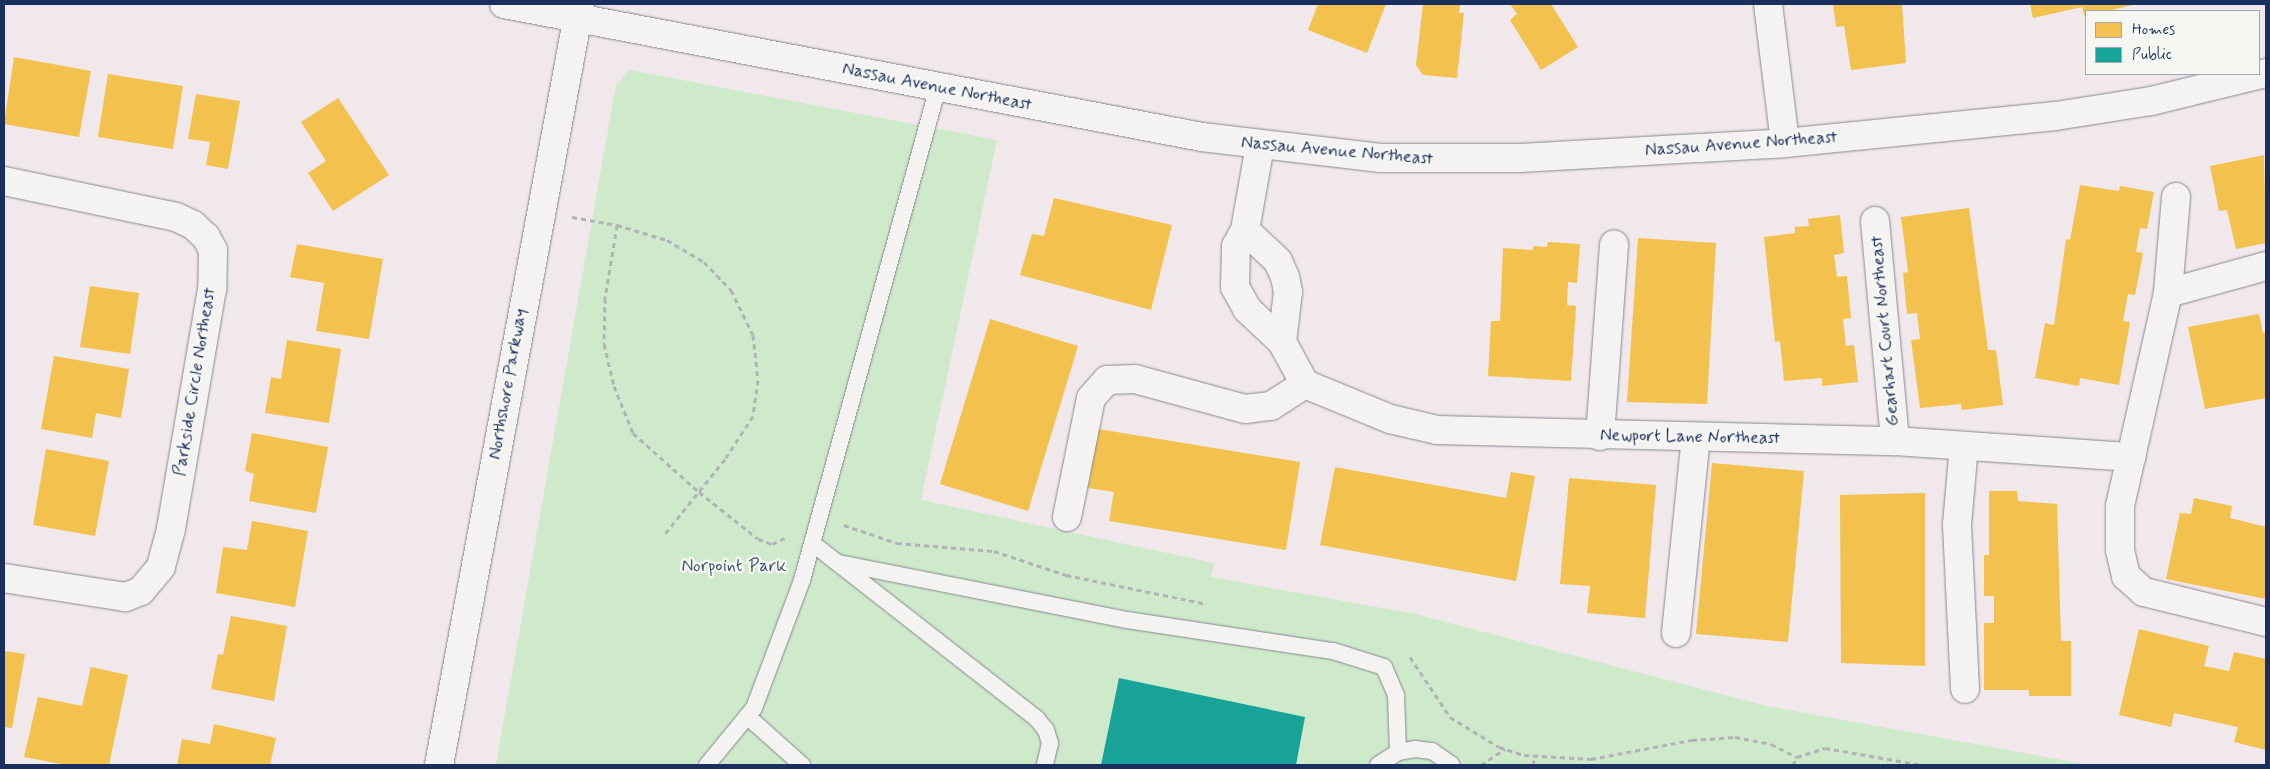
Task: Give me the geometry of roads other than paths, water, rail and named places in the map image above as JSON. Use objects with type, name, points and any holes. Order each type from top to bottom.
[{"type":"street","name":"Nassau Avenue Northeast","points":[[504,4],[578,10],[938,87],[1260,146],[1381,158],[1449,161],[1785,142],[2056,116],[2151,101],[2258,75]]},
{"type":"street","points":[[1768,4],[1785,142]]},
{"type":"street","name":"Northshore Parkway","points":[[439,765],[539,211],[578,10]]},
{"type":"street","points":[[1067,517],[1091,398],[1107,380],[1135,379],[1245,409],[1271,406],[1305,384],[1282,342],[1248,309],[1235,287],[1236,246],[1245,230],[1260,146]]},
{"type":"street","name":"Parkside Circle Northeast","points":[[4,182],[176,217],[193,225],[206,237],[213,250],[212,289],[171,529],[161,567],[141,591],[125,597],[4,578]]},
{"type":"street","points":[[2176,197],[2168,293],[2120,506],[2120,550],[2126,576],[2144,592],[2266,622]]},
{"type":"street","name":"Gearhart Court Northeast","points":[[1875,221],[1895,441]]},
{"type":"street","points":[[1245,230],[1278,261],[1285,276],[1288,292],[1282,342]]},
{"type":"street","points":[[1600,436],[1614,245]]},
{"type":"street","points":[[2168,293],[2266,266]]},
{"type":"street","name":"Newport Lane Northeast","points":[[1305,384],[1390,419],[1437,430],[1600,436],[1696,436],[1895,441],[2131,458]]},
{"type":"street","points":[[1676,633],[1696,436]]},
{"type":"street","points":[[1964,446],[1957,526],[1965,689]]},
{"type":"lane","points":[[707,765],[754,708],[781,638],[820,517],[938,87]]},
{"type":"lane","points":[[812,543],[1037,719],[1046,730],[1050,743],[1045,765]]},
{"type":"lane","points":[[839,564],[1127,620],[1333,651],[1384,667],[1396,695],[1398,752]]},
{"type":"lane","points":[[747,716],[802,765]]},
{"type":"lane","points":[[1378,765],[1398,752],[1415,749],[1432,751],[1452,765]]},
{"type":"park label","name":"Norpoint Park","points":[[734,566]]}]
